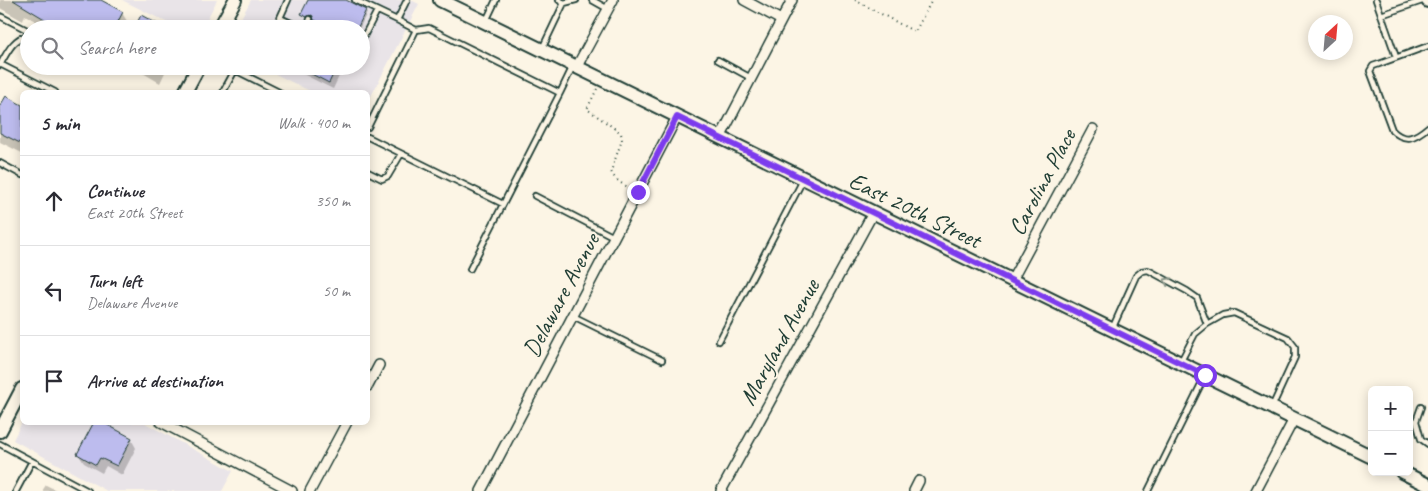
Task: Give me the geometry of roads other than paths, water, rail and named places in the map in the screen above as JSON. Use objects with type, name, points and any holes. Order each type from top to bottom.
[{"type":"main road","points":[[224,20],[235,0]]},
{"type":"main road","name":"East 20th Street","points":[[440,0],[1368,455]]},
{"type":"main road","points":[[185,90],[194,75]]},
{"type":"main road","points":[[0,431],[20,392]]},
{"type":"main road","points":[[1410,476],[1428,485]]},
{"type":"street","points":[[575,67],[613,0]]},
{"type":"street","points":[[744,0],[781,20]]},
{"type":"street","points":[[720,138],[792,0]]},
{"type":"street","name":"Delaware Avenue","points":[[481,491],[677,117]]},
{"type":"street","name":"Carolina Place","points":[[1012,280],[1093,129]]},
{"type":"street","name":"Maryland Avenue","points":[[721,491],[873,213]]},
{"type":"street","points":[[370,382],[379,365]]},
{"type":"street","points":[[1256,491],[1294,419]]},
{"type":"street","points":[[310,491],[345,425]]},
{"type":"street","points":[[178,427],[292,491]]},
{"type":"street","points":[[914,491],[919,482]]},
{"type":"lane","points":[[285,20],[280,18],[288,0]]},
{"type":"lane","points":[[397,20],[407,0]]},
{"type":"lane","points":[[486,22],[496,0]]},
{"type":"lane","points":[[559,0],[564,3],[576,0]]},
{"type":"lane","points":[[592,0],[608,9]]},
{"type":"lane","points":[[1376,0],[1396,57]]},
{"type":"lane","points":[[1382,15],[1427,0]]},
{"type":"lane","points":[[355,2],[416,30],[429,28],[560,93]]},
{"type":"lane","points":[[542,50],[564,3]]},
{"type":"lane","points":[[370,25],[377,11]]},
{"type":"lane","points":[[0,16],[20,26]]},
{"type":"lane","points":[[370,122],[416,30]]},
{"type":"lane","points":[[20,38],[12,46],[0,64],[20,74]]},
{"type":"lane","points":[[1428,46],[1373,66],[1370,71],[1392,130],[1398,136],[1407,138],[1419,135],[1428,127]]},
{"type":"lane","points":[[718,60],[751,78]]},
{"type":"lane","points":[[470,269],[575,67]]},
{"type":"lane","points":[[22,75],[51,90]]},
{"type":"lane","points":[[224,90],[232,75]]},
{"type":"lane","points":[[245,75],[275,90]]},
{"type":"lane","points":[[370,138],[503,204]]},
{"type":"lane","points":[[370,173],[382,179],[388,176],[401,154]]},
{"type":"lane","points":[[0,163],[20,175]]},
{"type":"lane","points":[[719,341],[804,179]]},
{"type":"lane","points":[[534,196],[614,237]]},
{"type":"lane","points":[[1112,330],[1136,276],[1142,271],[1148,270],[1187,291],[1196,298],[1207,324]]},
{"type":"lane","points":[[1180,363],[1195,334],[1207,324],[1223,315],[1234,313],[1288,338],[1295,347],[1295,357],[1271,408]]},
{"type":"lane","points":[[573,316],[662,360]]},
{"type":"lane","points":[[1148,491],[1205,375]]},
{"type":"lane","points":[[1421,407],[1416,421],[1421,439],[1428,444]]},
{"type":"lane","points":[[0,444],[88,491]]},
{"type":"lane","points":[[16,491],[32,461]]}]
